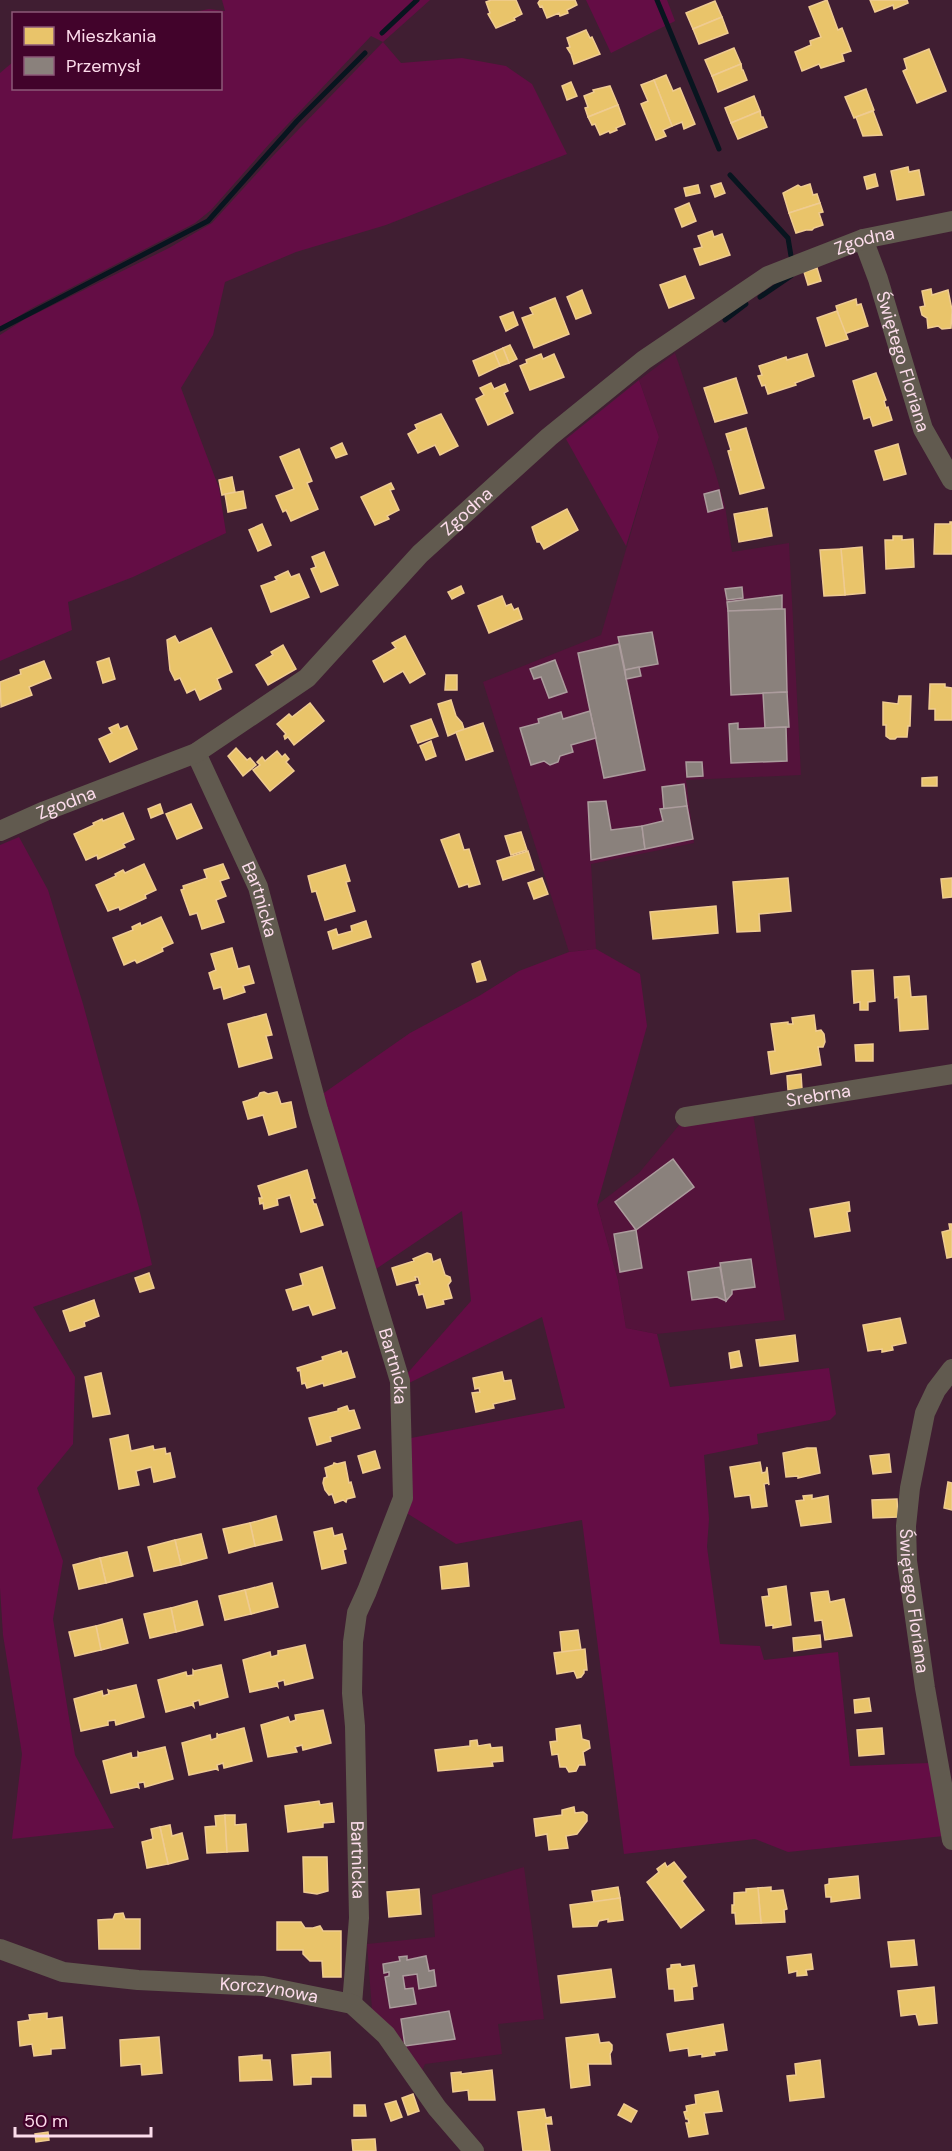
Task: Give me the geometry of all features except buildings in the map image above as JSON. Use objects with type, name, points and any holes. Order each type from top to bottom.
[{"type":"street","name":"Zgodna","points":[[0,831],[45,811],[196,753],[307,678],[420,554],[549,437],[644,360],[768,276],[863,239],[952,221]]},
{"type":"street","name":"Świętego Floriana","points":[[863,239],[878,279],[923,429],[952,480]]},
{"type":"street","name":"Bartnicka","points":[[196,753],[258,887],[318,1110],[399,1381],[403,1498],[357,1613],[353,1642],[352,1693],[355,1726],[359,1918],[352,2004]]},
{"type":"street","name":"Srebrna","points":[[685,1117],[952,1074]]},
{"type":"street","name":"Świętego Floriana","points":[[952,1369],[936,1390],[925,1413],[910,1488],[906,1526],[907,1561],[919,1644],[952,1840]]},
{"type":"street","name":"Korczynowa","points":[[0,1948],[63,1972],[138,1980],[263,1986],[352,2004]]},
{"type":"street","points":[[352,2004],[386,2035],[437,2108],[474,2151]]},
{"type":"shaded area","points":[[222,0],[430,0],[383,42],[371,36],[270,143],[211,210],[195,223],[32,308],[0,328],[0,73],[12,63],[12,90],[222,90],[222,12],[194,12],[209,9],[225,11]]},
{"type":"shaded area","points":[[586,0],[667,0],[675,21],[611,53]]},
{"type":"shaded area","points":[[383,42],[401,63],[462,58],[506,66],[532,84],[567,154],[386,225],[296,252],[225,282],[213,335],[181,388],[219,488],[226,533],[133,577],[68,602],[72,630],[0,661],[0,335],[25,319],[169,248],[212,223]]},
{"type":"shaded area","points":[[675,353],[725,506],[732,552],[789,543],[801,775],[686,780],[694,843],[591,864],[596,949],[569,952],[483,682],[601,635],[659,437],[639,380]]},
{"type":"shaded area","points":[[639,380],[659,437],[626,546],[566,439]]},
{"type":"shaded area","points":[[19,837],[48,890],[83,1004],[139,1208],[152,1265],[33,1307],[75,1377],[73,1444],[37,1488],[63,1561],[53,1619],[75,1755],[114,1828],[12,1839],[22,1754],[3,1635],[0,1588],[0,845]]},
{"type":"shaded area","points":[[596,949],[640,974],[647,1026],[597,1205],[618,1280],[626,1328],[657,1334],[670,1387],[829,1368],[836,1414],[830,1420],[757,1434],[758,1444],[704,1455],[709,1519],[707,1547],[720,1644],[760,1646],[764,1660],[838,1652],[850,1766],[930,1763],[944,1836],[788,1852],[755,1839],[624,1854],[582,1520],[456,1544],[405,1512],[406,1439],[565,1408],[542,1317],[405,1385],[405,1376],[471,1301],[462,1211],[373,1271],[321,1095],[410,1033],[479,996],[519,971],[569,952]]},
{"type":"shaded area","points":[[753,1113],[785,1320],[657,1334],[626,1328],[618,1280],[597,1205],[639,1173],[680,1124]]},
{"type":"shaded area","points":[[524,1867],[544,2019],[498,2024],[502,2054],[425,2064],[422,2071],[372,2010],[367,1944],[435,1937],[432,1895]]},
{"type":"waterway","points":[[382,33],[417,0]]},
{"type":"waterway","points":[[657,0],[719,149]]},
{"type":"waterway","points":[[0,329],[208,221],[297,121],[365,53]]},
{"type":"waterway","points":[[730,175],[788,238],[791,256]]},
{"type":"waterway","points":[[760,297],[791,276]]},
{"type":"waterway","points":[[725,320],[746,304]]}]
